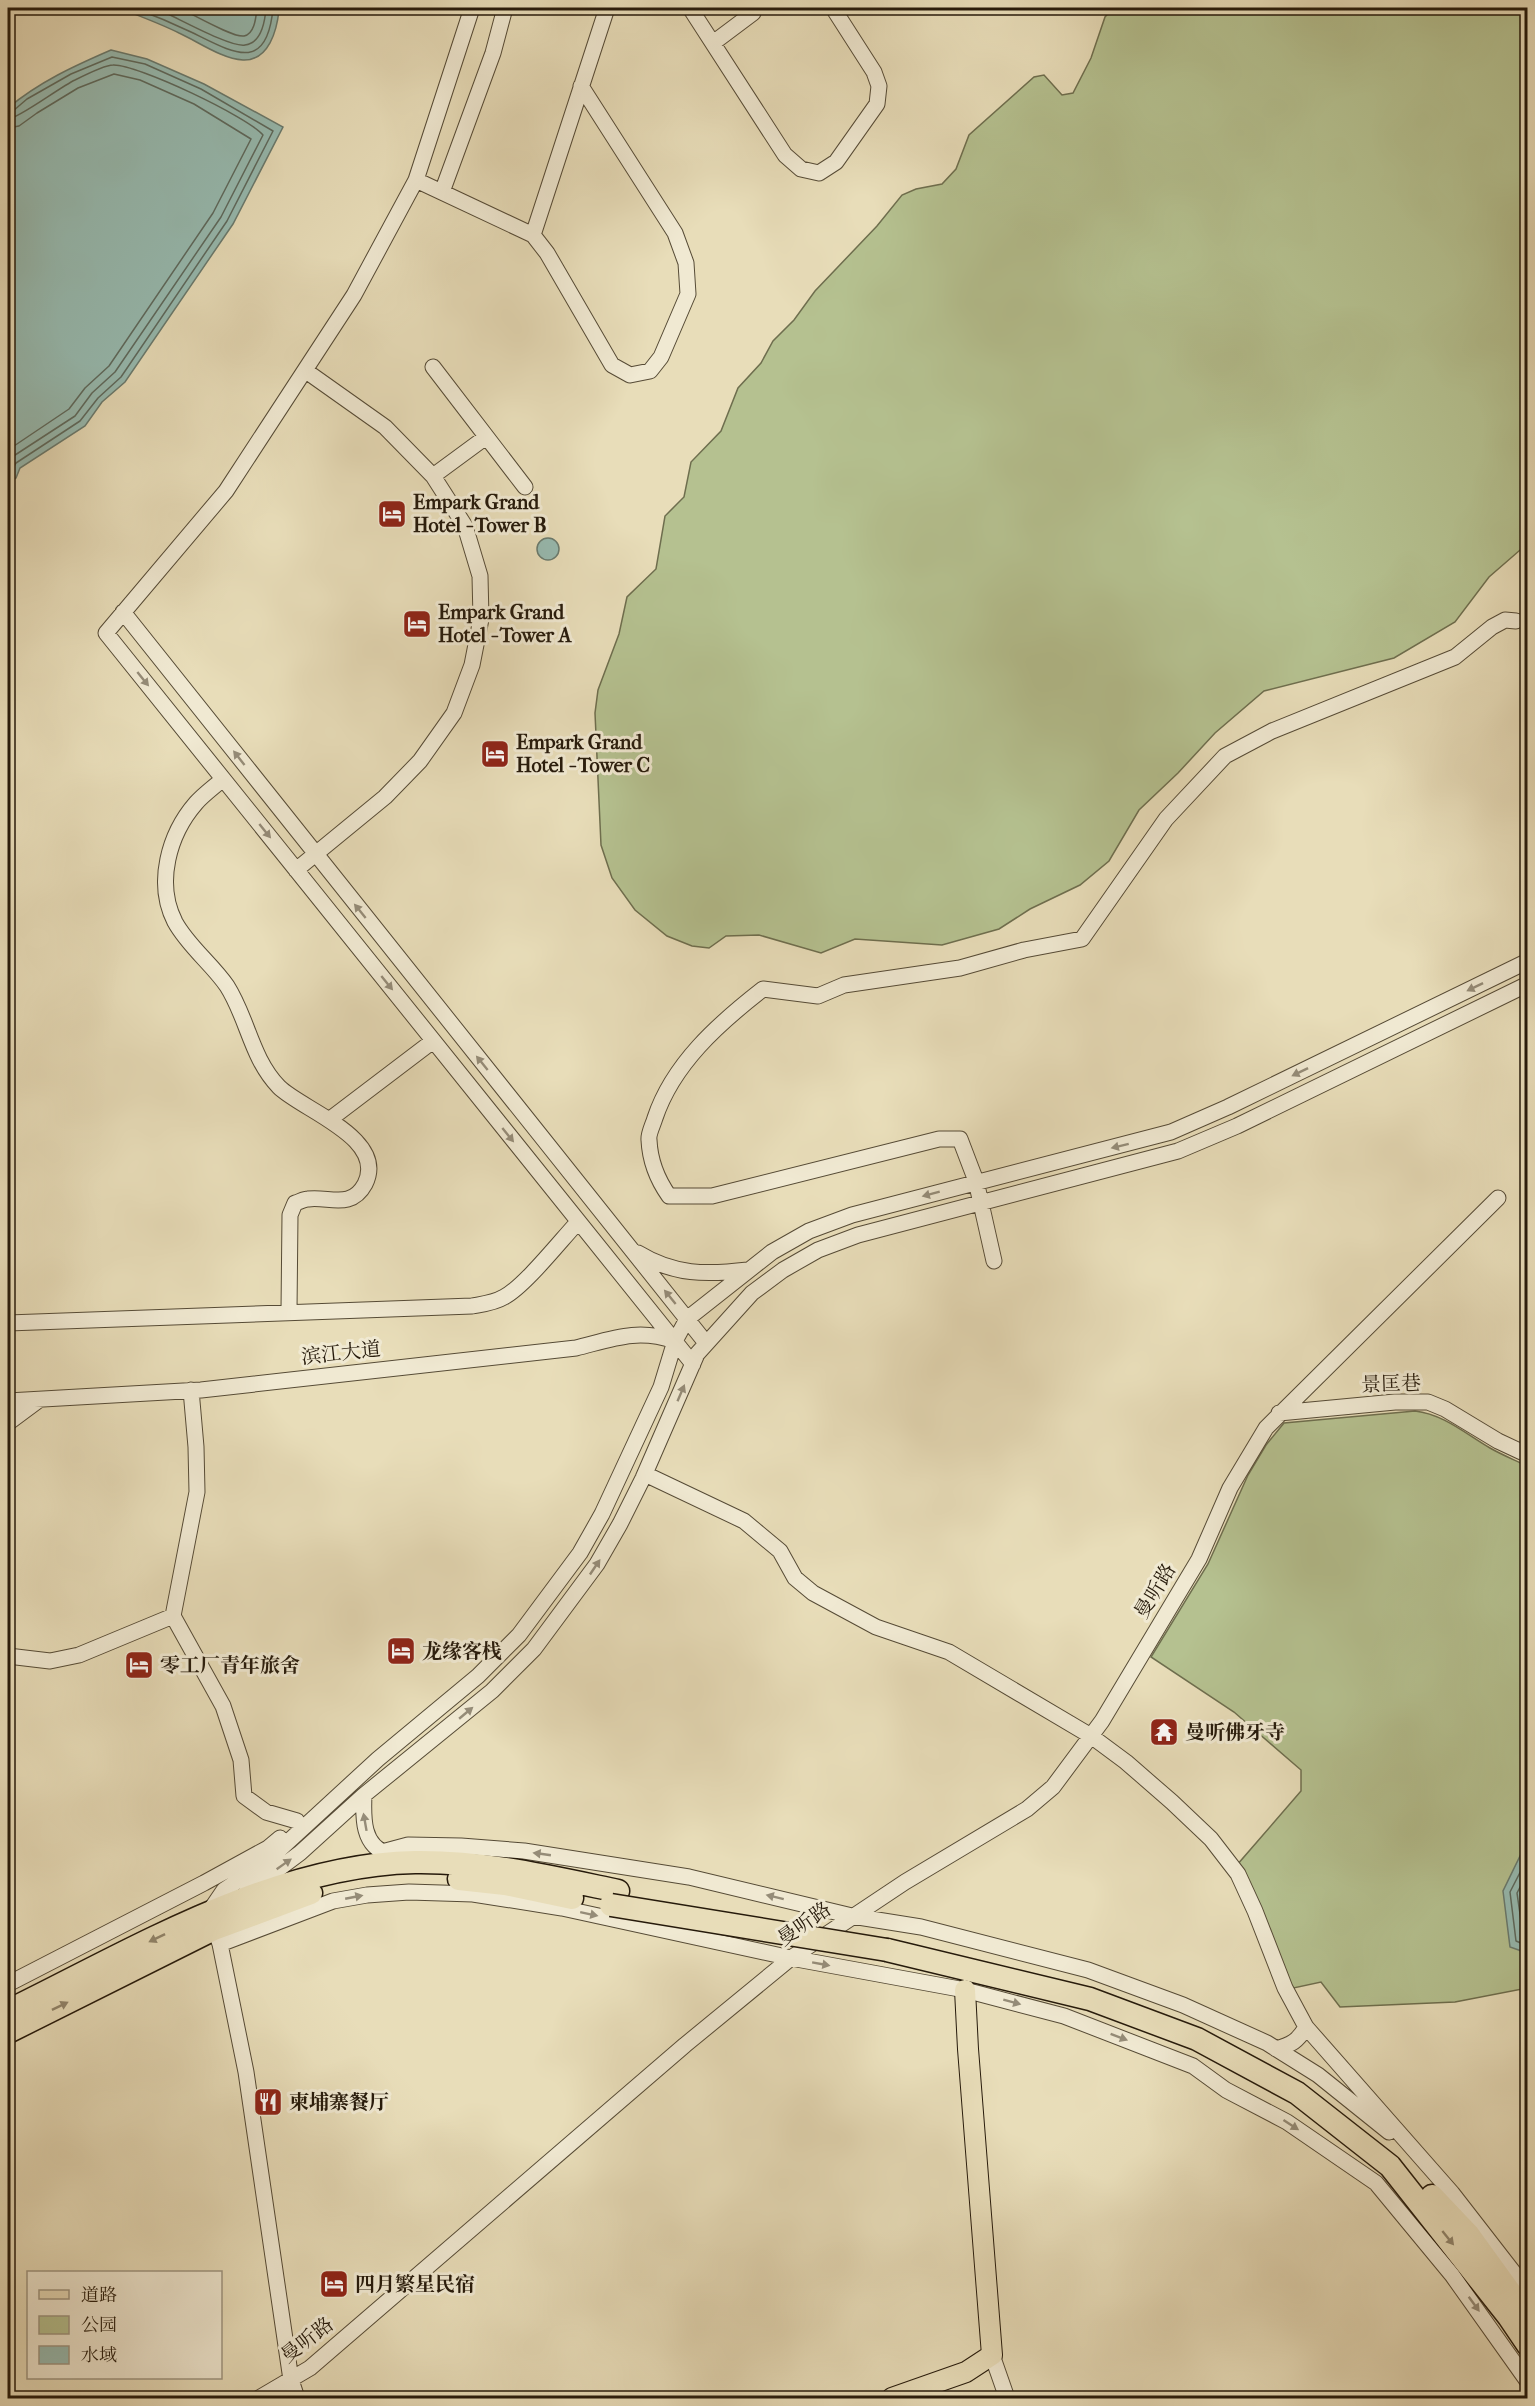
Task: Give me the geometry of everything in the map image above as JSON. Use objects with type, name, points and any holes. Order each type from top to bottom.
[{"type":"highway","points":[[8,2032],[215,1928],[239,1901],[276,1888],[350,1868],[415,1862],[503,1868],[615,1898]]},
{"type":"highway","points":[[8,2011],[82,1975],[295,1898],[353,1881],[424,1877],[505,1884],[615,1898],[890,1945],[1086,1987],[1210,2034],[1298,2080],[1445,2198],[1527,2317]]},
{"type":"highway","points":[[890,1945],[1090,2000],[1197,2039],[1297,2093],[1390,2166],[1502,2308],[1527,2345]]},
{"type":"main road","points":[[892,2398],[966,2372],[992,2355],[965,1990]]},
{"type":"street","points":[[471,8],[416,180],[354,296],[226,491],[106,633],[693,1364]]},
{"type":"street","points":[[442,192],[493,53],[505,8]]},
{"type":"street","points":[[533,235],[607,8]]},
{"type":"street","points":[[690,8],[784,155],[801,169],[819,173],[836,162],[877,104],[879,86],[874,72],[833,8]]},
{"type":"street","points":[[713,43],[753,13],[755,8]]},
{"type":"street","points":[[416,180],[533,235],[548,253],[612,364],[630,375],[650,371],[661,357],[688,294],[686,263],[675,233],[581,86]]},
{"type":"street","points":[[433,367],[525,487]]},
{"type":"street","points":[[296,870],[385,797],[420,761],[453,713],[472,664],[481,619],[480,576],[465,526],[433,476],[386,427],[306,371]]},
{"type":"street","points":[[433,476],[486,436]]},
{"type":"street","points":[[123,612],[706,1343]]},
{"type":"street","points":[[994,1261],[976,1181],[960,1139],[939,1139],[712,1196],[669,1196],[656,1178],[648,1138],[662,1095],[687,1059],[733,1012],[763,990],[818,996],[844,985],[960,968],[1024,950],[1082,939],[1166,819],[1225,756],[1272,731],[1455,657],[1492,627],[1505,620],[1516,621]]},
{"type":"street","points":[[223,779],[196,802],[181,824],[170,850],[165,875],[168,900],[176,922],[226,986],[261,1065],[279,1087],[300,1103],[344,1129],[357,1142],[366,1157],[368,1173],[365,1184],[357,1194],[340,1202],[308,1199],[295,1203],[290,1215],[289,1311]]},
{"type":"street","points":[[297,2398],[291,2380],[246,2072],[215,1928],[224,1890],[266,1863],[378,1759],[478,1676],[519,1635],[580,1553],[624,1469],[661,1387],[675,1341],[687,1319],[772,1252],[809,1231],[852,1215],[976,1181],[1171,1132],[1228,1107],[1527,961]]},
{"type":"street","points":[[239,1901],[251,1888],[300,1853],[364,1795],[492,1691],[534,1649],[597,1564],[645,1474],[697,1354],[752,1293],[783,1270],[818,1250],[858,1235],[1178,1151],[1237,1126],[1527,984]]},
{"type":"street","points":[[329,1120],[433,1041]]},
{"type":"street","name":"曼听路","points":[[259,2398],[310,2368],[685,2045],[791,1958],[852,1916],[1041,1799],[1064,1774],[1091,1736],[1199,1559],[1230,1488],[1266,1428],[1498,1198]]},
{"type":"street","name":"滨江大道","points":[[8,1323],[472,1306],[490,1303],[506,1297],[578,1222]]},
{"type":"street","points":[[630,1249],[652,1262],[701,1274],[748,1270]]},
{"type":"street","name":"滨江大道","points":[[8,1401],[191,1390],[576,1348],[635,1334],[656,1334],[675,1341]]},
{"type":"street","points":[[191,1390],[197,1492],[173,1616],[223,1706],[241,1760],[244,1796],[266,1812],[297,1821]]},
{"type":"street","points":[[8,1423],[40,1399]]},
{"type":"street","name":"景匡巷","points":[[1279,1413],[1395,1402],[1428,1402],[1445,1409],[1498,1441],[1527,1455]]},
{"type":"street","points":[[645,1474],[744,1521],[780,1551],[795,1578],[813,1593],[876,1627],[949,1652],[1091,1736],[1126,1762],[1172,1802],[1211,1839],[1228,1859],[1246,1891],[1285,1988],[1306,2027],[1445,2198]]},
{"type":"street","points":[[8,1656],[50,1661],[79,1655],[173,1616]]},
{"type":"street","points":[[431,1715],[444,1731]]},
{"type":"street","points":[[8,1984],[268,1848],[363,1764],[378,1759]]},
{"type":"street","points":[[364,1795],[363,1824],[372,1843],[382,1852],[415,1862]]},
{"type":"street","points":[[382,1852],[408,1845],[524,1851],[689,1877],[852,1916],[921,1927],[1088,1970],[1183,2006],[1276,2049],[1317,2075],[1388,2131],[1527,2291]]},
{"type":"street","points":[[215,1928],[299,1912],[333,1901],[367,1895],[409,1892],[473,1894],[562,1908],[791,1958],[965,1990],[1064,2016],[1193,2066],[1226,2090],[1287,2122],[1376,2183],[1452,2275],[1527,2382]]},
{"type":"street","points":[[71,1951],[82,1975]]},
{"type":"street","points":[[1276,2049],[1290,2045],[1300,2038],[1306,2027]]},
{"type":"street","points":[[992,2355],[1007,2398]]},
{"type":"green space","points":[[1113,8],[1527,8],[1527,544],[1489,577],[1455,622],[1394,658],[1264,691],[1215,733],[1139,810],[1109,861],[1080,885],[1030,909],[999,929],[942,945],[855,939],[821,953],[759,935],[726,936],[709,948],[692,946],[667,936],[635,910],[612,878],[601,845],[595,713],[598,690],[619,634],[627,597],[656,569],[665,516],[684,497],[691,462],[721,431],[738,388],[761,363],[773,341],[794,320],[815,291],[877,226],[902,195],[916,189],[942,184],[956,169],[969,135],[1034,77],[1044,75],[1062,95],[1073,93],[1091,58],[1105,17]]},
{"type":"green space","points":[[1415,1411],[1445,1420],[1495,1451],[1527,1466],[1527,1988],[1455,2002],[1340,2007],[1321,1982],[1289,1989],[1237,1865],[1301,1791],[1301,1770],[1234,1712],[1151,1657],[1208,1564],[1248,1475],[1266,1445],[1284,1423]]},
{"type":"water","points":[[119,8],[279,8],[279,10],[274,35],[265,50],[252,59],[243,60],[218,53],[172,29]]},
{"type":"water","points":[[111,50],[147,59],[204,84],[283,127],[233,224],[125,382],[102,402],[85,426],[20,468],[16,478],[8,483],[8,108],[44,82]]},
{"type":"water","points":[[548,538],[556,541],[559,549],[556,557],[548,560],[540,557],[537,549],[540,541]]},
{"type":"water","points":[[1528,1851],[1527,1953],[1510,1947],[1503,1891],[1522,1852]]},
{"type":"place","name":"Empark Grand Hotel - Tower B","points":[[392,514]]},
{"type":"place","name":"Empark Grand Hotel - Tower A","points":[[417,624]]},
{"type":"place","name":"Empark Grand Hotel - Tower C","points":[[495,754]]},
{"type":"place","name":"龙缘客栈","points":[[401,1651]]},
{"type":"place","name":"零工厂青年旅舍","points":[[139,1665]]},
{"type":"place","name":"曼听佛牙寺","points":[[1164,1732]]},
{"type":"place","name":"柬埔寨餐厅","points":[[268,2102]]},
{"type":"place","name":"四月繁星民宿","points":[[334,2284]]}]
